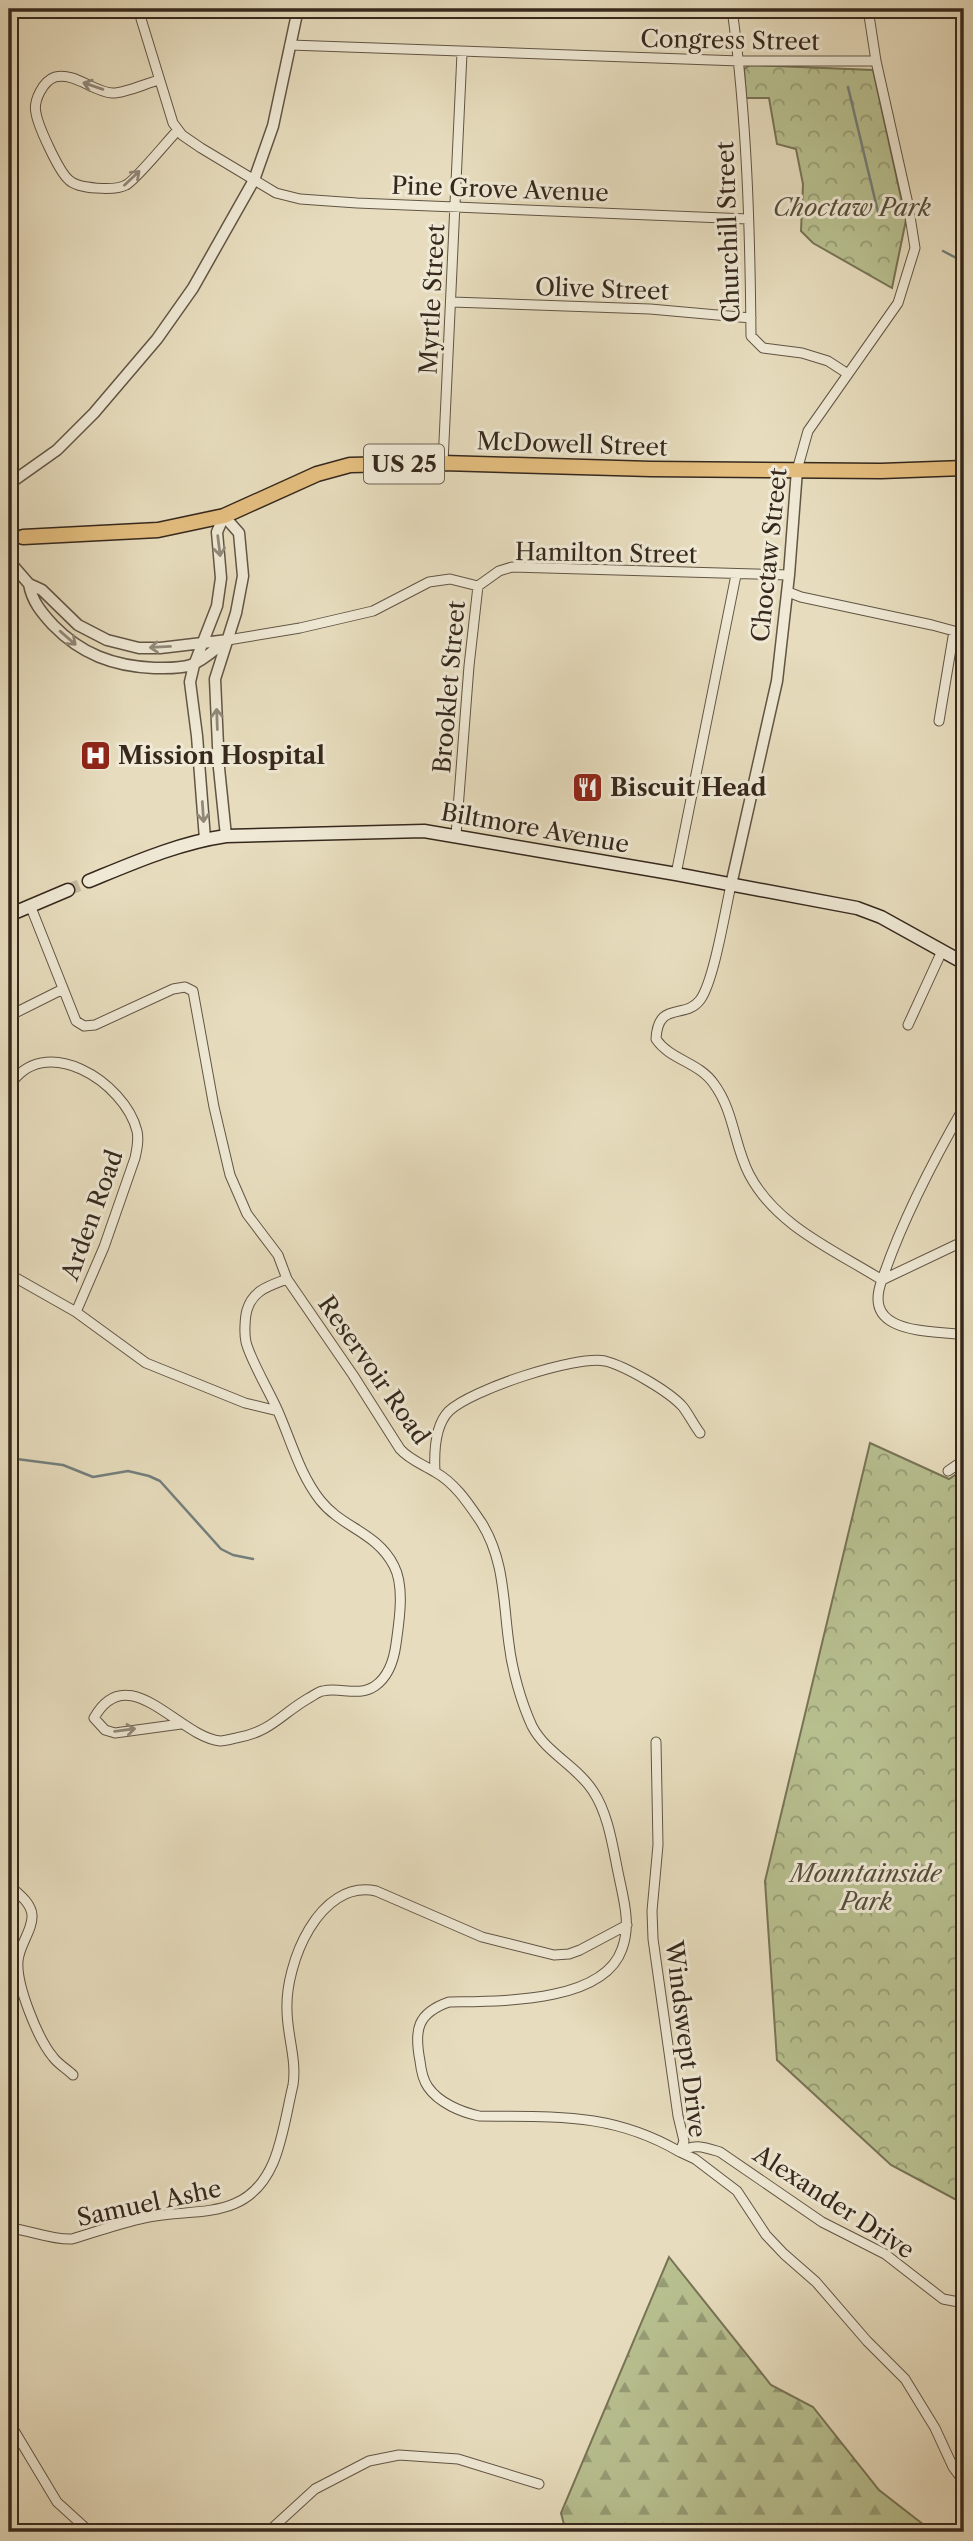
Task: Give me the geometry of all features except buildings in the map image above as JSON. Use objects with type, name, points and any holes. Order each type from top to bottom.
[{"type":"main road","name":"McDowell Street","points":[[23,537],[159,530],[224,516],[317,474],[350,465],[443,463],[651,469],[881,471],[964,468]]},
{"type":"main road","name":"Biltmore Avenue","points":[[89,881],[154,855],[205,839],[226,836],[407,831],[456,835],[858,908],[881,917],[964,963]]},
{"type":"main road","points":[[9,915],[68,890]]},
{"type":"street","points":[[138,9],[173,123],[178,130],[126,185],[106,188],[76,186],[67,179],[57,164],[35,112],[37,98],[45,85],[55,77],[68,77],[112,93],[159,80]]},
{"type":"street","points":[[9,484],[74,434],[158,339],[193,288],[254,180],[273,126],[298,9]]},
{"type":"street","name":"Churchill Street","points":[[732,9],[740,61],[751,336],[764,348],[802,353],[828,361],[848,373]]},
{"type":"street","name":"Choctaw Street","points":[[731,884],[777,681],[788,592],[797,470],[808,431],[898,303],[915,248],[908,204],[876,61],[868,9]]},
{"type":"street","points":[[957,9],[964,14]]},
{"type":"street","name":"Congress Street","points":[[290,45],[740,61],[876,61]]},
{"type":"street","name":"Myrtle Street","points":[[443,463],[462,52]]},
{"type":"street","name":"Pine Grove Avenue","points":[[178,130],[201,148],[276,193],[300,199],[748,219]]},
{"type":"street","name":"Olive Street","points":[[452,302],[650,309],[751,318]]},
{"type":"street","points":[[205,839],[190,682],[219,596],[221,564],[217,532],[224,516],[239,533],[243,576],[236,612],[215,679],[219,768],[226,836]]},
{"type":"street","points":[[9,561],[29,584],[42,590],[78,625],[107,640],[139,648],[228,640],[300,628],[373,611],[429,582],[450,579],[478,586]]},
{"type":"street","name":"Hamilton Street","points":[[478,586],[499,571],[512,567],[789,575]]},
{"type":"street","points":[[676,874],[736,575]]},
{"type":"street","points":[[29,584],[32,598],[43,614],[68,640],[82,650],[118,664],[170,668],[194,665],[228,640]]},
{"type":"street","name":"Brooklet Street","points":[[456,835],[478,586]]},
{"type":"street","points":[[788,592],[954,631],[939,721]]},
{"type":"street","points":[[731,884],[712,966],[699,1002],[691,1007],[669,1012],[656,1028],[656,1038],[670,1053],[701,1069],[716,1086],[726,1102],[749,1174],[779,1214],[796,1228],[882,1280]]},
{"type":"street","points":[[9,1016],[63,989],[30,905]]},
{"type":"street","points":[[908,1025],[942,951]]},
{"type":"street","name":"Reservoir Road","points":[[63,989],[76,1021],[84,1026],[95,1025],[173,989],[185,987],[193,991],[214,1107],[230,1175],[247,1214],[278,1255],[287,1279],[400,1449],[416,1463],[435,1472],[454,1486],[482,1524],[500,1565],[509,1648],[532,1725],[541,1740],[584,1777],[603,1809],[626,1908],[627,1925],[618,1958],[592,1983],[527,1998],[449,2002],[428,2012],[417,2032],[422,2071],[427,2086],[439,2099],[465,2113],[479,2116],[552,2116],[598,2121],[640,2133],[680,2152]]},
{"type":"street","name":"Arden Road","points":[[11,1083],[27,1069],[42,1062],[57,1061],[71,1065],[94,1076],[109,1088],[130,1115],[137,1131],[135,1158],[104,1247],[76,1312]]},
{"type":"street","points":[[9,1067],[11,1083]]},
{"type":"street","points":[[964,1107],[890,1255],[876,1294],[877,1304],[888,1321],[898,1326],[964,1335]]},
{"type":"street","points":[[882,1280],[964,1241]]},
{"type":"street","points":[[9,1274],[76,1312],[146,1363],[246,1403],[278,1411]]},
{"type":"street","points":[[181,1724],[115,1733],[105,1730],[94,1718],[102,1704],[120,1695],[147,1699],[181,1724],[220,1741],[249,1736],[272,1726],[291,1708],[323,1690],[354,1692],[374,1687],[389,1671],[396,1646],[399,1586],[395,1568],[373,1538],[337,1518],[320,1500],[300,1469],[278,1411],[246,1341],[247,1310],[259,1290],[287,1279]]},
{"type":"street","points":[[435,1472],[433,1452],[448,1412],[467,1399],[553,1366],[584,1360],[606,1362],[666,1393],[682,1406],[700,1433]]},
{"type":"street","points":[[948,1471],[964,1460]]},
{"type":"street","name":"Windswept Drive","points":[[656,1742],[658,1845],[652,1912],[653,1939],[678,2116],[684,2141],[680,2152],[695,2159],[737,2191],[766,2235],[816,2281],[867,2341],[905,2379],[964,2482]]},
{"type":"street","points":[[9,1885],[28,1903],[32,1914],[17,1964],[20,1982],[37,2033],[54,2059],[74,2075]]},
{"type":"street","name":"Samuel Ashe","points":[[9,2228],[72,2239],[146,2218],[229,2207],[256,2190],[274,2162],[293,2085],[286,2011],[290,1974],[297,1953],[320,1914],[341,1895],[358,1890],[376,1891],[482,1937],[554,1955],[580,1950],[611,1931],[627,1925]]},
{"type":"street","name":"Alexander Drive","points":[[680,2152],[690,2146],[720,2152],[822,2222],[885,2254],[943,2299],[964,2302]]},
{"type":"street","points":[[9,2422],[57,2502],[90,2532]]},
{"type":"street","points":[[268,2532],[315,2489],[369,2461],[399,2455],[458,2459],[540,2484]]},
{"type":"green space","name":"Choctaw Park","points":[[750,65],[873,70],[906,220],[892,288],[813,243],[801,231],[803,184],[796,149],[777,144],[769,98],[746,98],[744,69]]},
{"type":"green space","name":"Mountainside Park","points":[[870,1443],[949,1479],[964,1469],[964,2204],[891,2165],[777,2060],[765,1881]]},
{"type":"green space","points":[[669,2257],[771,2385],[813,2407],[879,2490],[933,2532],[566,2532],[561,2513]]},
{"type":"waterway","points":[[827,9],[828,13]]},
{"type":"waterway","points":[[848,87],[878,212],[886,217]]},
{"type":"waterway","points":[[943,251],[964,262]]},
{"type":"waterway","points":[[9,1458],[63,1465],[93,1477],[128,1471],[149,1476],[160,1481],[221,1549],[233,1555],[253,1559]]},
{"type":"tunnel","points":[[9,538],[23,537]]},
{"type":"tunnel","points":[[68,890],[89,881]]},
{"type":"place","name":"Mission Hospital","points":[[95,755]]},
{"type":"place","name":"Biscuit Head","points":[[587,787]]}]
